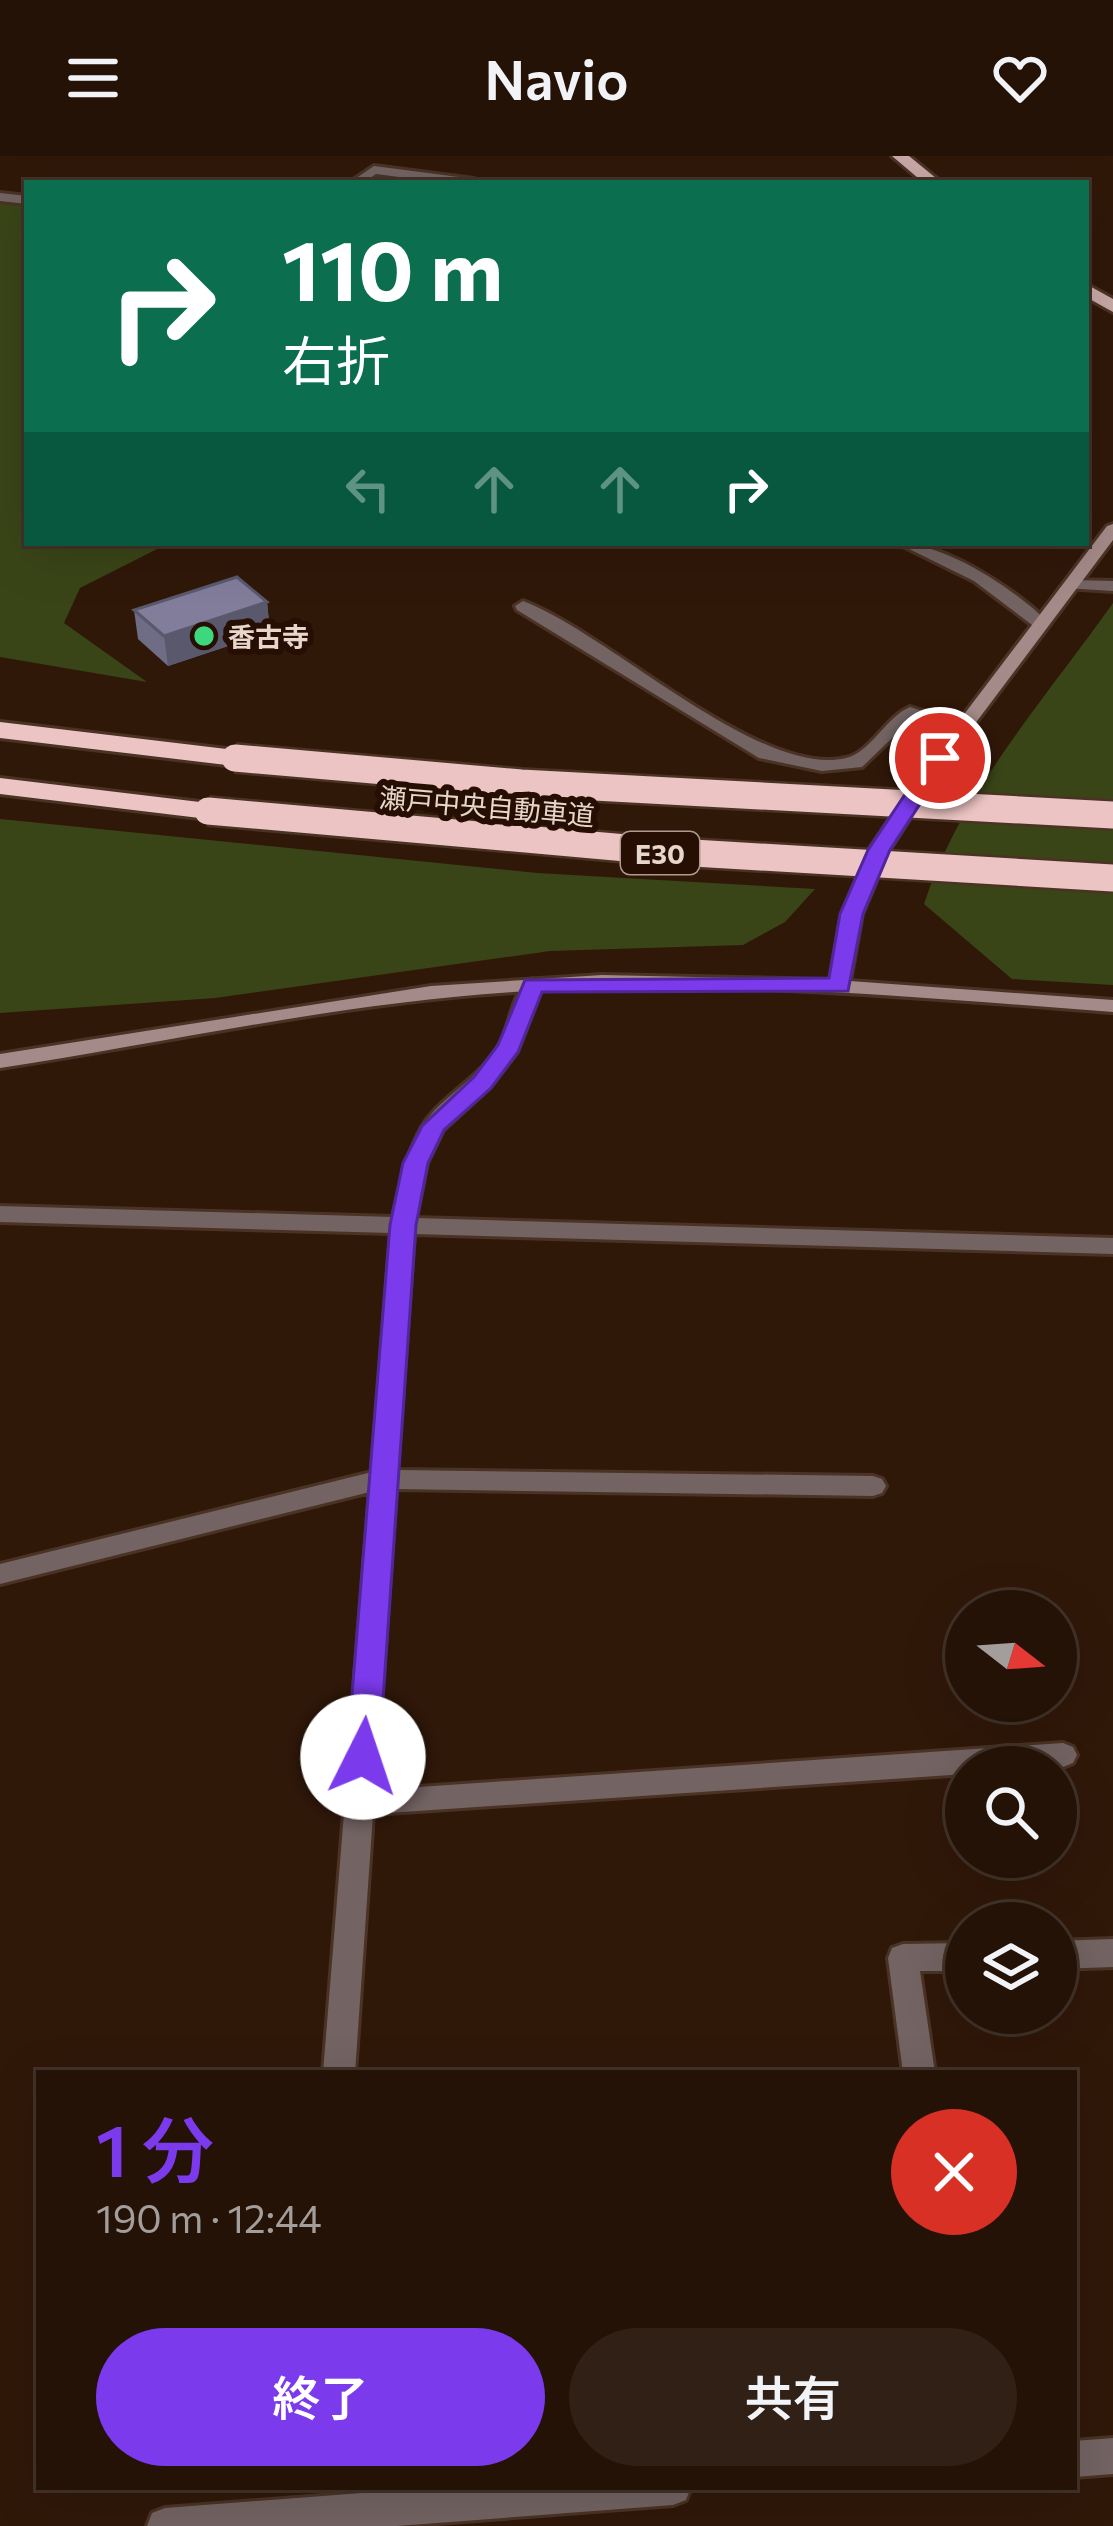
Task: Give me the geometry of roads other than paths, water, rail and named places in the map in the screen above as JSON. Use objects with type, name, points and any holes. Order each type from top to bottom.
[{"type":"highway","name":"瀬戸中央自動車道","points":[[0,730],[235,758],[521,784],[1113,815]]},
{"type":"highway","name":"瀬戸中央自動車道","points":[[0,786],[551,846],[1113,878]]},
{"type":"main road","points":[[900,156],[930,180]]},
{"type":"street","points":[[359,180],[374,170],[451,180]]},
{"type":"street","points":[[839,986],[852,914],[879,850],[964,727],[1113,530]]},
{"type":"street","points":[[911,546],[980,578],[1042,624]]},
{"type":"street","points":[[1071,584],[1113,586]]},
{"type":"street","points":[[523,606],[765,754],[822,766],[856,763],[910,712],[964,727]]},
{"type":"street","points":[[340,2070],[403,1225],[416,1163],[434,1126],[482,1082],[510,1047],[533,985]]},
{"type":"street","points":[[0,1061],[429,992],[533,985],[839,986],[1113,1006]]},
{"type":"street","points":[[0,1214],[1113,1246]]},
{"type":"street","points":[[0,1574],[383,1479],[873,1486]]},
{"type":"street","points":[[359,1803],[945,1763]]},
{"type":"street","points":[[1077,1954],[1113,1953]]},
{"type":"street","points":[[919,2070],[903,1958],[945,1957]]},
{"type":"street","points":[[1077,2459],[1113,2456]]},
{"type":"street","points":[[165,2526],[308,2509],[623,2490]]},
{"type":"place","name":"香古寺","points":[[204,636]]}]
